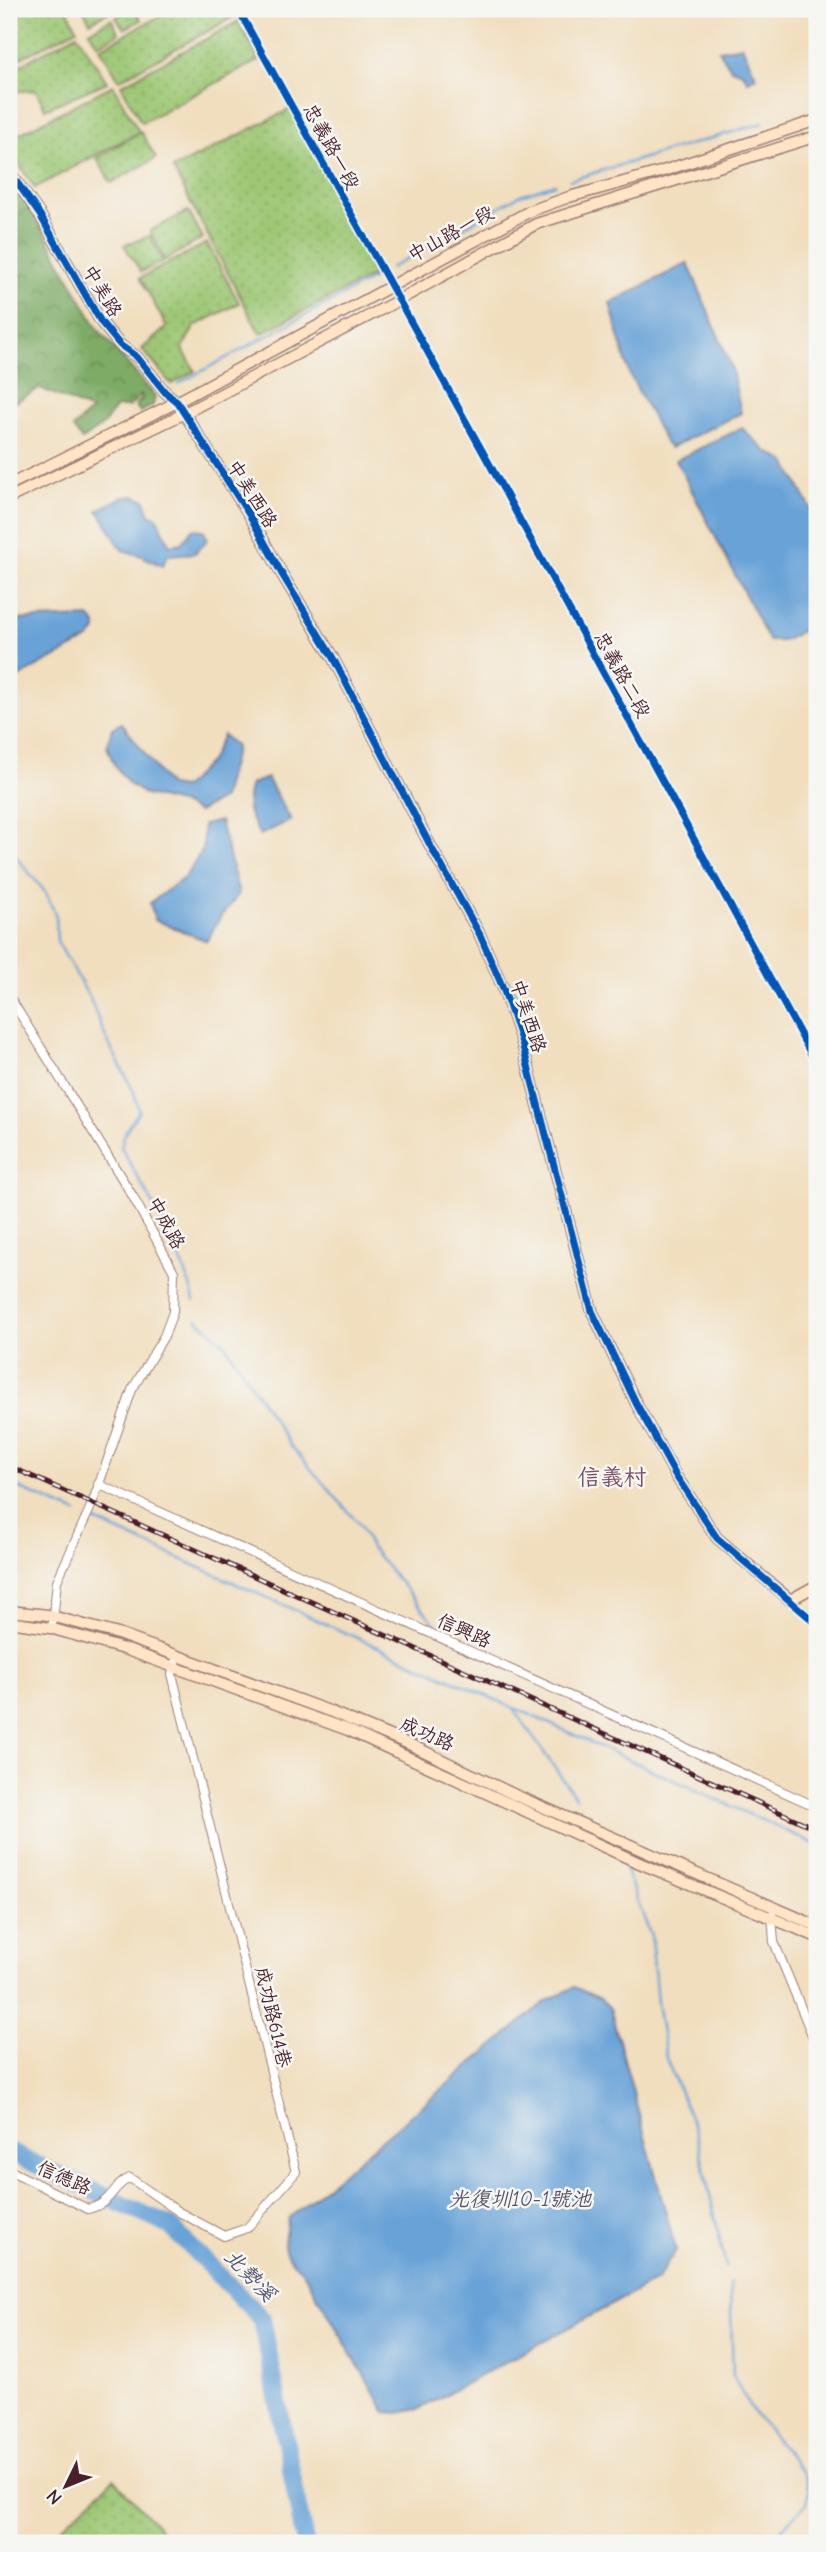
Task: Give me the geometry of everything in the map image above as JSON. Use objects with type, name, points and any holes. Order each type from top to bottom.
[{"type":"street","name":"忠義路一段","points":[[238,9],[399,300]]},
{"type":"street","name":"中山路一段","points":[[9,498],[43,475],[530,211],[569,197],[660,172],[817,120]]},
{"type":"street","name":"中山路一段","points":[[9,485],[43,475],[183,414],[536,224],[817,136]]},
{"type":"street","name":"中美路","points":[[9,171],[29,197],[106,329],[120,345],[137,357],[165,392],[177,402],[183,414]]},
{"type":"street","name":"忠義路二段","points":[[399,300],[817,1065]]},
{"type":"street","name":"中美西路","points":[[183,414],[250,516],[333,658],[480,935],[503,988],[522,1043],[592,1311],[636,1402],[676,1476],[717,1538],[817,1624]]},
{"type":"street","name":"中成路","points":[[9,996],[132,1195],[174,1272],[173,1312],[164,1336],[132,1390],[92,1504],[57,1581],[54,1617],[50,1628]]},
{"type":"street","name":"信興路","points":[[98,1484],[817,1807]]},
{"type":"street","points":[[790,1600],[817,1585]]},
{"type":"street","name":"成功路","points":[[9,1611],[54,1617],[118,1634],[175,1662],[348,1730],[637,1862],[773,1913],[817,1926]]},
{"type":"street","name":"成功路","points":[[9,1622],[50,1628],[175,1662]]},
{"type":"street","name":"成功路614巷","points":[[106,2201],[122,2182],[130,2178],[179,2212],[224,2235],[247,2228],[296,2172],[173,1674],[175,1662]]},
{"type":"street","points":[[773,1913],[774,1942],[817,2047]]},
{"type":"street","name":"成功路","points":[[773,1913],[817,1937]]},
{"type":"street","name":"信德路","points":[[9,2170],[88,2209],[106,2201]]},
{"type":"green space","points":[[9,9],[67,9],[77,29],[21,58],[9,36]]},
{"type":"green space","points":[[83,9],[114,9],[90,22]]},
{"type":"green space","points":[[134,9],[141,20],[124,29],[116,17]]},
{"type":"green space","points":[[173,9],[231,9],[235,16],[119,80],[100,48]]},
{"type":"green space","points":[[111,19],[119,33],[98,45],[89,31]]},
{"type":"green space","points":[[239,21],[259,60],[143,122],[140,120],[121,85]]},
{"type":"green space","points":[[77,34],[107,82],[45,109],[36,90],[9,92],[9,71]]},
{"type":"green space","points":[[113,85],[139,132],[35,188],[9,150],[9,139]]},
{"type":"green space","points":[[292,108],[336,188],[343,214],[376,274],[260,334],[173,169]]},
{"type":"green space","points":[[141,132],[156,158],[111,183],[97,158]]},
{"type":"green space","points":[[9,179],[33,212],[97,328],[155,396],[153,405],[141,412],[135,406],[142,399],[141,395],[129,407],[116,407],[103,425],[82,440],[73,428],[91,410],[40,388],[9,405]]},
{"type":"green space","points":[[188,211],[203,238],[165,260],[150,231]]},
{"type":"green space","points":[[150,236],[163,261],[141,272],[124,245]]},
{"type":"green space","points":[[207,243],[239,303],[195,326],[182,348],[195,371],[171,384],[142,349],[167,327],[140,278]]},
{"type":"green space","points":[[114,2479],[173,2543],[44,2543]]},
{"type":"water","points":[[742,46],[756,76],[748,81],[743,73],[731,69],[719,50]]},
{"type":"water","points":[[688,263],[731,366],[741,413],[670,448],[629,373],[610,303]]},
{"type":"water","points":[[742,428],[765,450],[786,462],[817,520],[817,622],[784,641],[769,641],[676,460]]},
{"type":"water","points":[[135,496],[145,500],[150,515],[157,517],[170,545],[182,543],[192,529],[203,530],[208,539],[195,553],[168,555],[162,566],[122,550],[98,510],[121,498]]},
{"type":"water","points":[[89,617],[96,624],[96,631],[89,639],[9,682],[9,620]]},
{"type":"water","points":[[122,723],[169,786],[184,788],[211,760],[223,735],[236,747],[223,798],[198,812],[180,803],[146,795],[129,784],[114,764],[107,747],[112,728]]},
{"type":"water","points":[[267,778],[291,820],[260,835],[250,816],[248,799],[251,784]]},
{"type":"water","points":[[220,821],[239,894],[221,916],[207,941],[155,920],[150,903],[185,877],[203,849],[203,825]]},
{"type":"water","name":"光復圳10-1號池","points":[[574,1987],[599,1998],[610,2008],[676,2250],[657,2280],[419,2409],[399,2413],[386,2412],[302,2270],[286,2253],[284,2242],[288,2219],[545,2002]]},
{"type":"waterway","points":[[570,180],[763,123]]},
{"type":"waterway","points":[[462,228],[520,195],[555,184]]},
{"type":"waterway","points":[[390,268],[448,236]]},
{"type":"waterway","points":[[178,384],[376,277]]},
{"type":"waterway","points":[[9,850],[46,893],[56,916],[57,941],[90,999],[106,1038],[134,1092],[139,1111],[126,1130],[121,1147],[172,1241],[194,1301]]},
{"type":"waterway","points":[[197,1319],[225,1344],[290,1445],[360,1525],[371,1548],[437,1626]]},
{"type":"waterway","points":[[9,1484],[77,1513]]},
{"type":"waterway","points":[[93,1520],[512,1707],[576,1798]]},
{"type":"waterway","points":[[515,1708],[817,1845]]},
{"type":"waterway","points":[[624,1866],[651,1936],[666,2058],[696,2132],[726,2267]]},
{"type":"waterway","name":"北勢溪","points":[[9,2152],[170,2226],[262,2319],[305,2543]]},
{"type":"waterway","points":[[730,2283],[733,2376],[749,2406],[803,2473],[809,2490],[806,2504],[768,2543]]},
{"type":"railway","points":[[9,1466],[817,1829]]},
{"type":"cycle path","points":[[238,9],[817,1065]]},
{"type":"cycle path","points":[[9,171],[40,215],[101,322],[177,402],[250,516],[333,658],[480,935],[503,988],[522,1043],[592,1311],[636,1403],[676,1476],[717,1538],[817,1624]]},
{"type":"district","name":"信義村","points":[[612,1477]]}]
